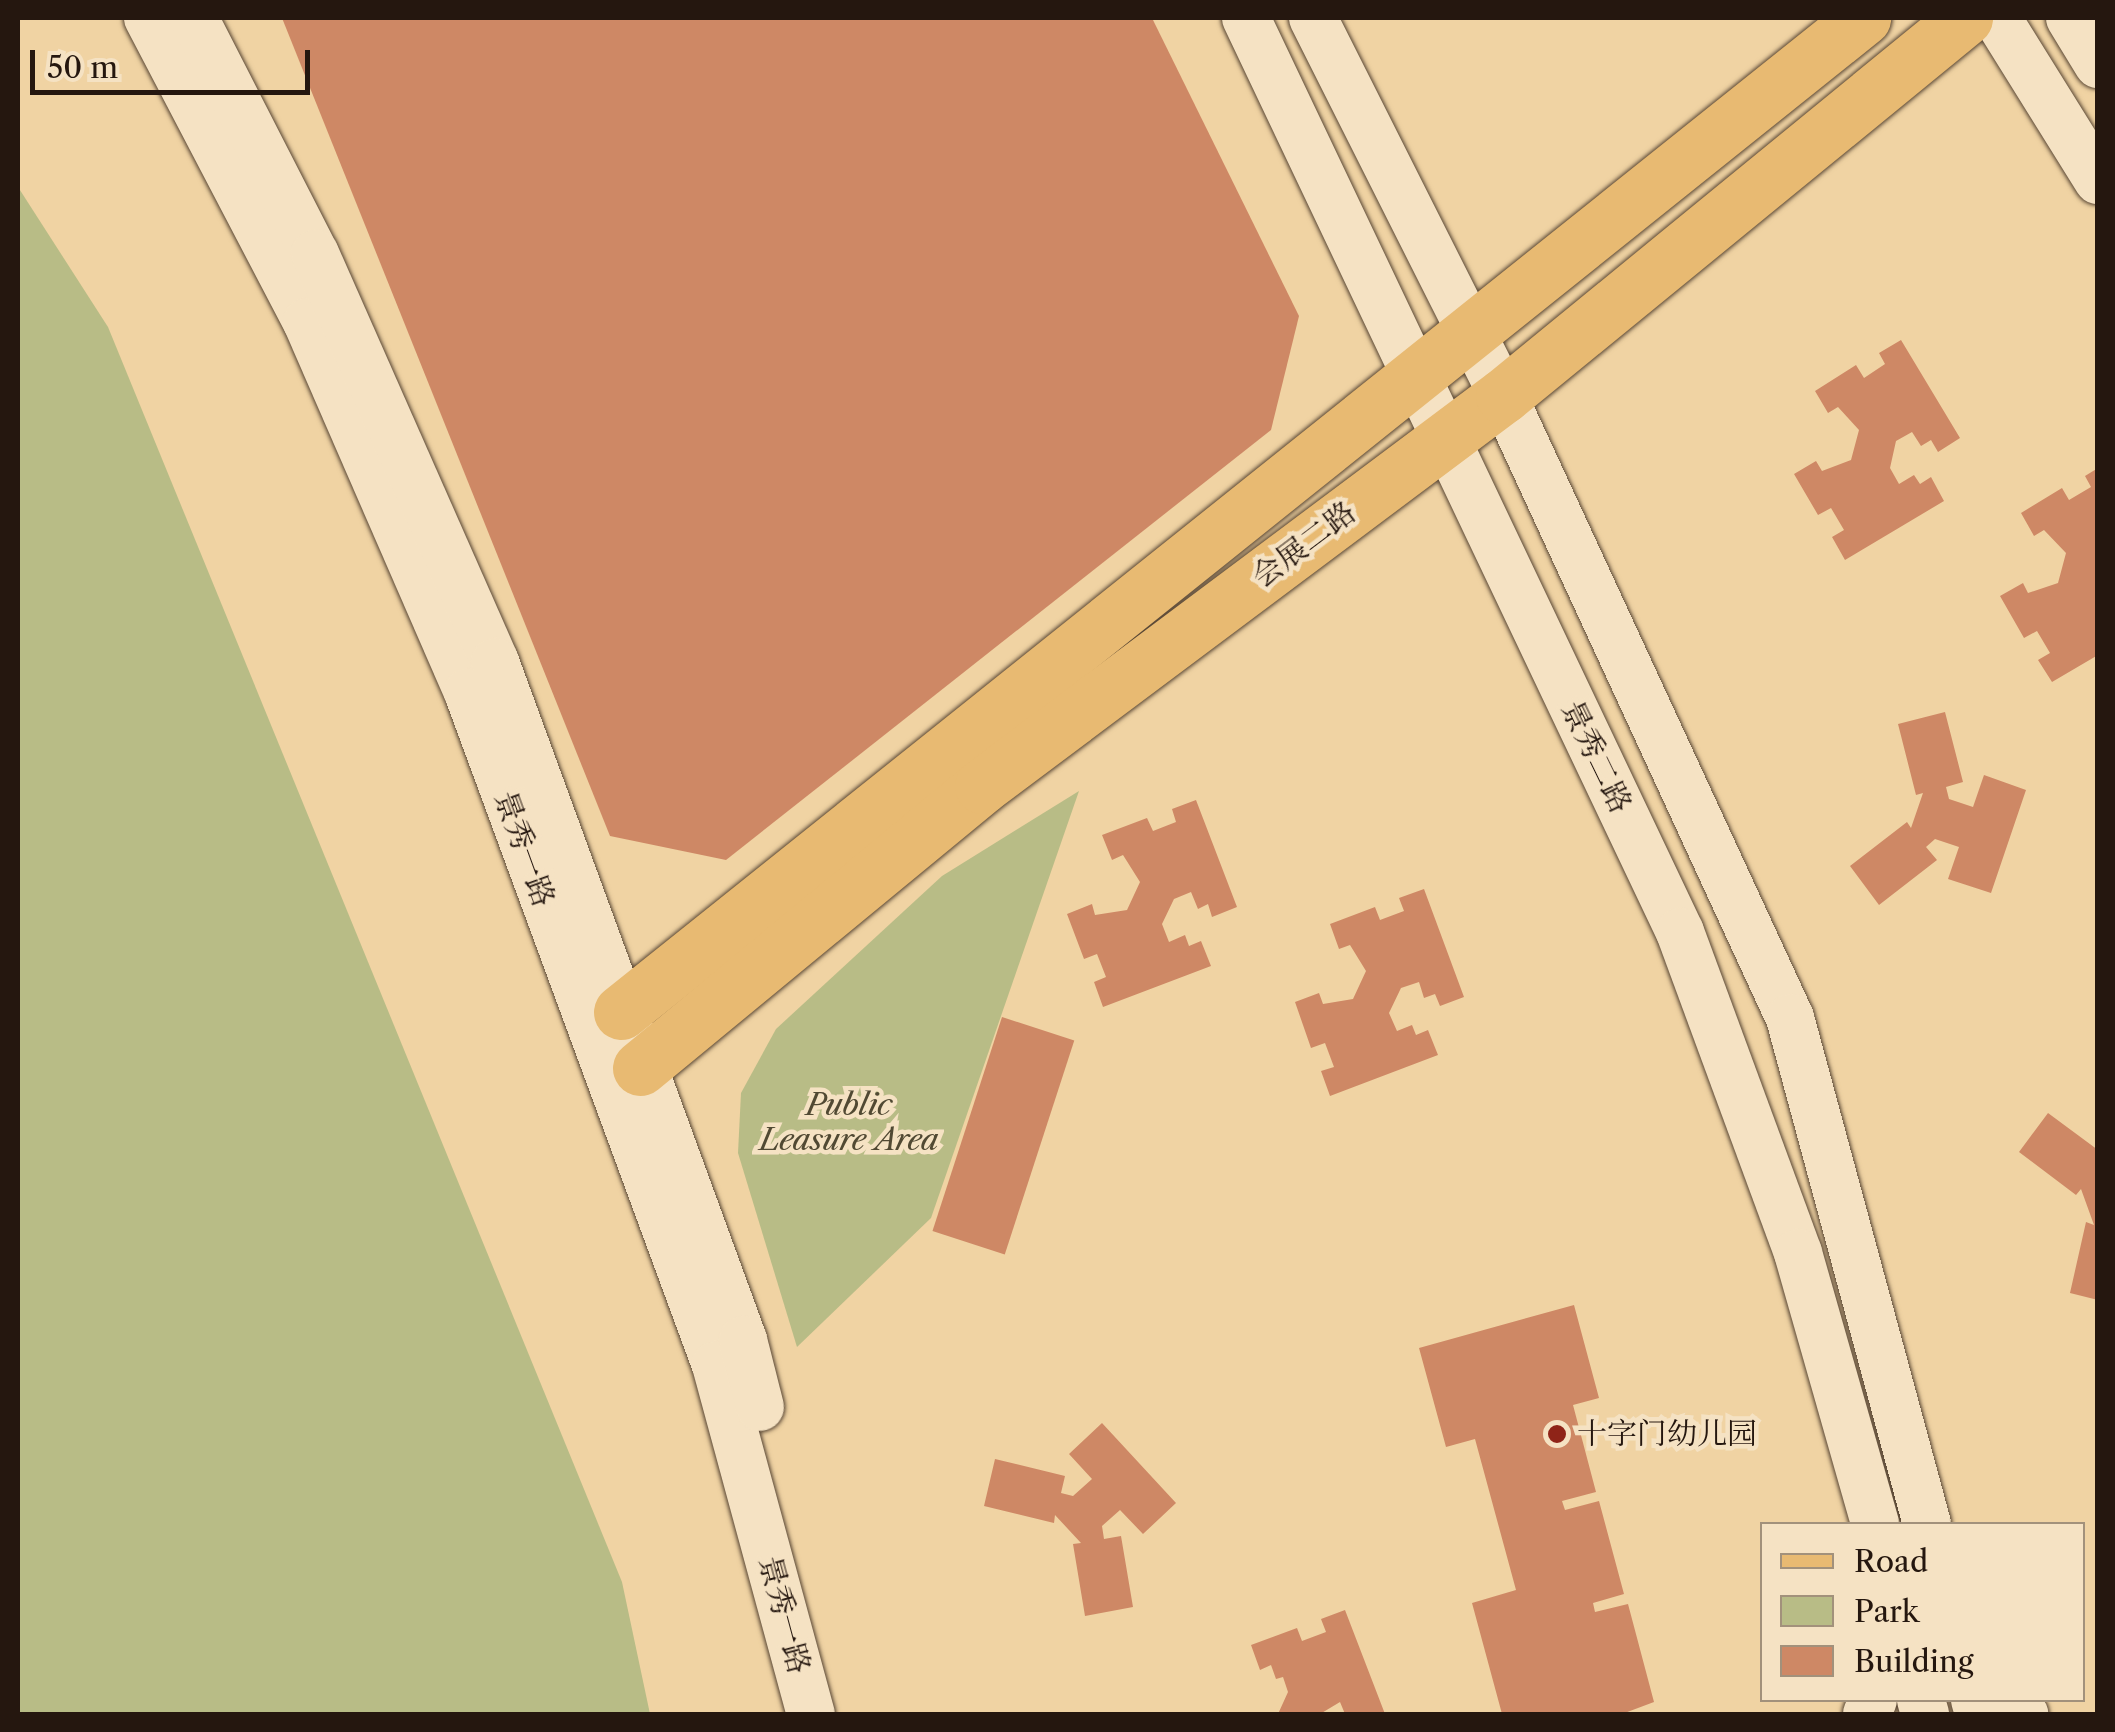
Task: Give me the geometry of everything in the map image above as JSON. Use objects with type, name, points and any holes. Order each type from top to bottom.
[{"type":"main road","name":"会展二路","points":[[621,1012],[1863,18]]},
{"type":"main road","name":"会展二路","points":[[640,1068],[982,786],[1502,396],[1966,18]]},
{"type":"street","name":"景秀一路","points":[[148,18],[307,322],[468,692],[716,1364],[812,1714]]},
{"type":"street","name":"景秀一路","points":[[194,18],[316,254],[495,662],[640,1068],[743,1340],[842,1714]]},
{"type":"street","name":"景秀二路","points":[[1246,18],[1680,932],[1798,1253],[1874,1522]]},
{"type":"street","points":[[1313,18],[1502,396],[1790,1018],[1926,1522]]},
{"type":"street","points":[[1997,18],[2098,180]]},
{"type":"street","points":[[2070,18],[2098,64]]},
{"type":"green space","points":[[18,187],[108,327],[622,1582],[650,1714],[18,1714]]},
{"type":"green space","name":"Public Leasure Area","points":[[1079,791],[931,1218],[797,1347],[738,1153],[741,1093],[776,1029],[942,876]]},
{"type":"building","points":[[282,18],[1152,18],[1299,316],[1271,430],[726,860],[610,836]]},
{"type":"building","points":[[1901,340],[1960,438],[1938,452],[1931,440],[1921,446],[1912,432],[1896,441],[1890,468],[1899,484],[1914,475],[1920,484],[1931,477],[1944,501],[1845,560],[1832,537],[1844,530],[1831,508],[1818,515],[1794,474],[1816,461],[1822,471],[1851,460],[1859,430],[1838,407],[1828,413],[1815,391],[1856,365],[1864,378],[1885,364],[1879,353]]},
{"type":"building","points":[[2098,468],[2098,655],[2052,682],[2038,660],[2050,653],[2037,631],[2024,638],[2000,596],[2023,583],[2028,593],[2058,583],[2066,553],[2044,530],[2034,536],[2021,513],[2062,488],[2069,500],[2091,487],[2085,476]]},
{"type":"building","points":[[1945,712],[1963,782],[1946,787],[1949,799],[1973,807],[1984,775],[2026,790],[1991,893],[1948,879],[1959,847],[1935,839],[1926,847],[1937,860],[1879,905],[1850,866],[1907,822],[1911,828],[1923,793],[1916,795],[1898,724]]},
{"type":"building","points":[[1196,800],[1237,907],[1212,917],[1208,904],[1198,909],[1191,892],[1174,899],[1162,924],[1169,942],[1185,935],[1189,946],[1201,941],[1211,966],[1103,1007],[1094,982],[1106,977],[1097,954],[1084,959],[1067,914],[1092,904],[1095,915],[1127,910],[1140,882],[1123,855],[1112,860],[1102,835],[1147,818],[1153,831],[1176,822],[1172,809]]},
{"type":"building","points":[[1424,889],[1464,997],[1440,1006],[1435,994],[1424,998],[1419,982],[1401,988],[1389,1013],[1397,1031],[1412,1025],[1416,1035],[1428,1030],[1438,1055],[1330,1096],[1321,1071],[1334,1067],[1325,1043],[1311,1048],[1295,1002],[1319,993],[1323,1004],[1353,999],[1366,971],[1350,945],[1339,949],[1330,924],[1375,907],[1380,920],[1404,911],[1399,898]]},
{"type":"building","points":[[1002,1017],[1074,1040],[1005,1254],[932,1231]]},
{"type":"building","points":[[2048,1113],[2098,1150],[2098,1300],[2070,1293],[2086,1222],[2094,1225],[2081,1189],[2076,1195],[2019,1152]]},
{"type":"building","points":[[1574,1305],[1599,1398],[1573,1405],[1596,1492],[1562,1501],[1565,1510],[1599,1501],[1624,1594],[1593,1603],[1595,1612],[1628,1604],[1654,1702],[1622,1714],[1502,1714],[1472,1603],[1516,1590],[1475,1439],[1446,1447],[1419,1348]]},
{"type":"building","points":[[1102,1423],[1176,1503],[1143,1534],[1120,1510],[1102,1526],[1104,1539],[1121,1536],[1133,1607],[1085,1616],[1073,1544],[1081,1543],[1055,1515],[1054,1523],[984,1506],[995,1459],[1065,1476],[1061,1493],[1073,1496],[1092,1479],[1069,1454]]},
{"type":"building","points":[[1345,1610],[1385,1714],[1345,1714],[1340,1702],[1320,1714],[1278,1714],[1288,1692],[1283,1677],[1276,1679],[1271,1665],[1260,1670],[1251,1645],[1297,1628],[1302,1641],[1326,1632],[1321,1619]]},
{"type":"place","name":"十字门幼儿园","points":[[1557,1434]]}]
